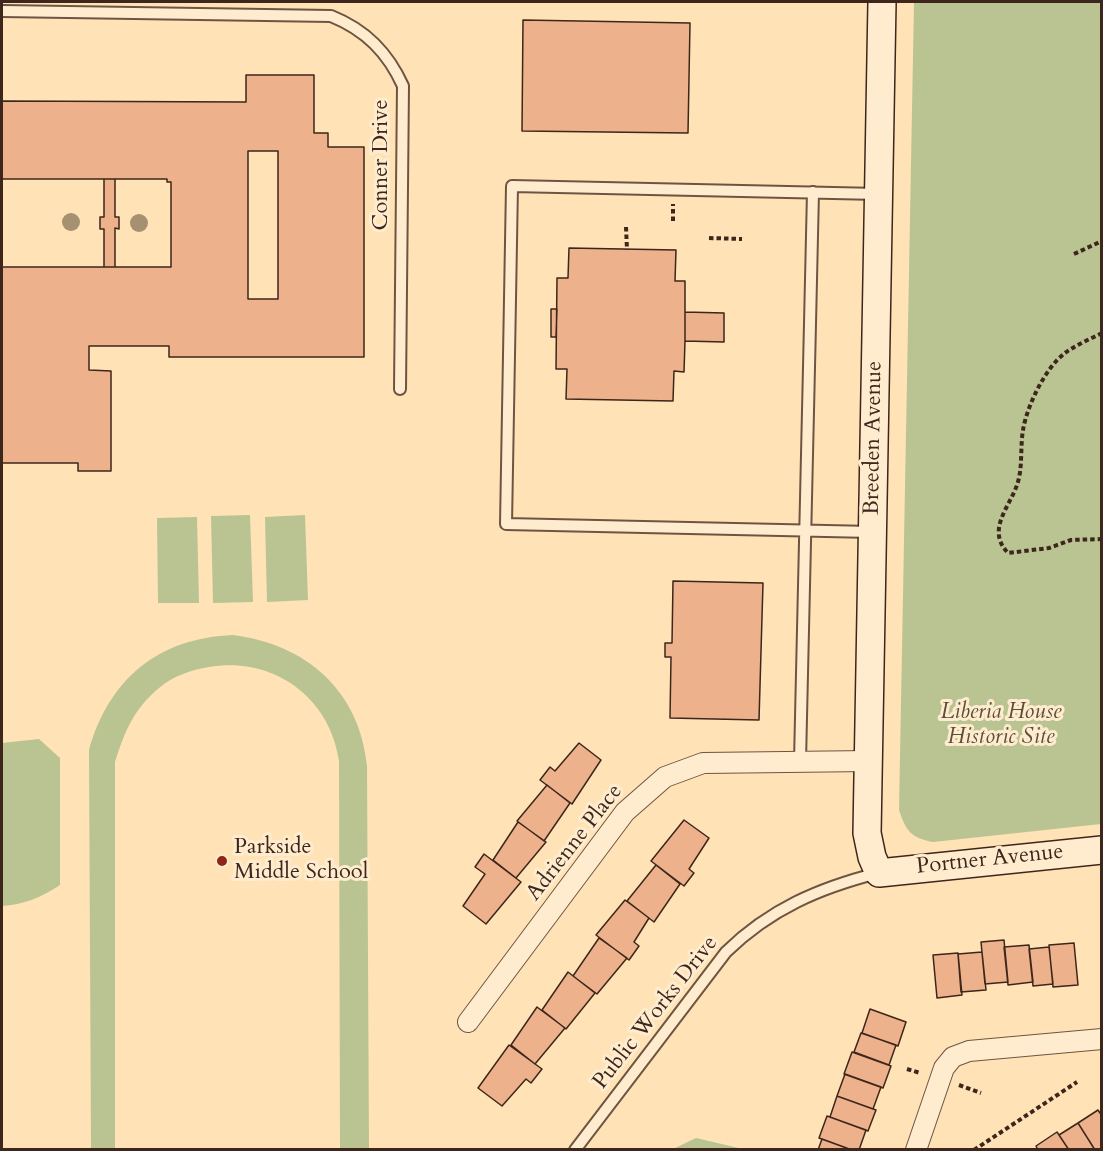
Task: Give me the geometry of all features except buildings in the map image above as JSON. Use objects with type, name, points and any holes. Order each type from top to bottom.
[{"type":"street","name":"Breeden Avenue","points":[[879,873],[872,857],[867,833],[882,2]]},
{"type":"street","name":"Adrienne Place","points":[[468,1022],[625,812],[665,777],[697,764],[869,760]]},
{"type":"street","name":"Portner Avenue","points":[[879,873],[1101,849]]},
{"type":"street","points":[[916,1149],[944,1068],[953,1057],[969,1051],[1101,1039]]},
{"type":"lane","name":"Conner Drive","points":[[2,11],[331,16],[346,22],[370,38],[386,55],[402,86],[400,389]]},
{"type":"lane","points":[[873,532],[506,524],[512,186],[879,194]]},
{"type":"lane","points":[[800,761],[813,192]]},
{"type":"lane","name":"Public Works Drive","points":[[575,1149],[726,952],[741,936],[780,910],[822,888],[879,873]]},
{"type":"path","points":[[626,227],[627,249]]},
{"type":"path","points":[[710,238],[742,239]]},
{"type":"path","points":[[1074,254],[1101,241]]},
{"type":"path","points":[[1101,333],[1065,354],[1041,385],[1024,423],[1017,487],[1000,518],[999,527],[1003,546],[1012,554],[1049,548],[1071,540],[1101,539]]},
{"type":"path","points":[[974,1149],[1077,1082]]},
{"type":"green space","name":"Liberia House Historic Site","points":[[914,2],[1101,2],[1101,824],[933,842],[914,836],[904,823],[899,810]]},
{"type":"green space","points":[[250,515],[253,602],[213,603],[211,516]]},
{"type":"green space","points":[[305,515],[308,600],[267,602],[265,517]]},
{"type":"green space","points":[[197,517],[199,603],[158,603],[157,518]]},
{"type":"green space","points":[[233,635],[259,640],[284,649],[306,661],[325,676],[341,694],[353,715],[362,739],[367,766],[369,1149],[340,1149],[339,761],[333,738],[324,718],[311,700],[295,686],[276,675],[255,668],[233,665],[189,672],[170,680],[159,688],[136,713],[122,740],[115,762],[115,1149],[91,1149],[89,750],[109,702],[140,667],[182,644]]},
{"type":"green space","points":[[39,739],[60,758],[60,885],[32,900],[2,906],[2,743]]},
{"type":"green space","points":[[696,1138],[743,1149],[673,1149]]},
{"type":"place","name":"Parkside Middle School","points":[[222,861]]}]
